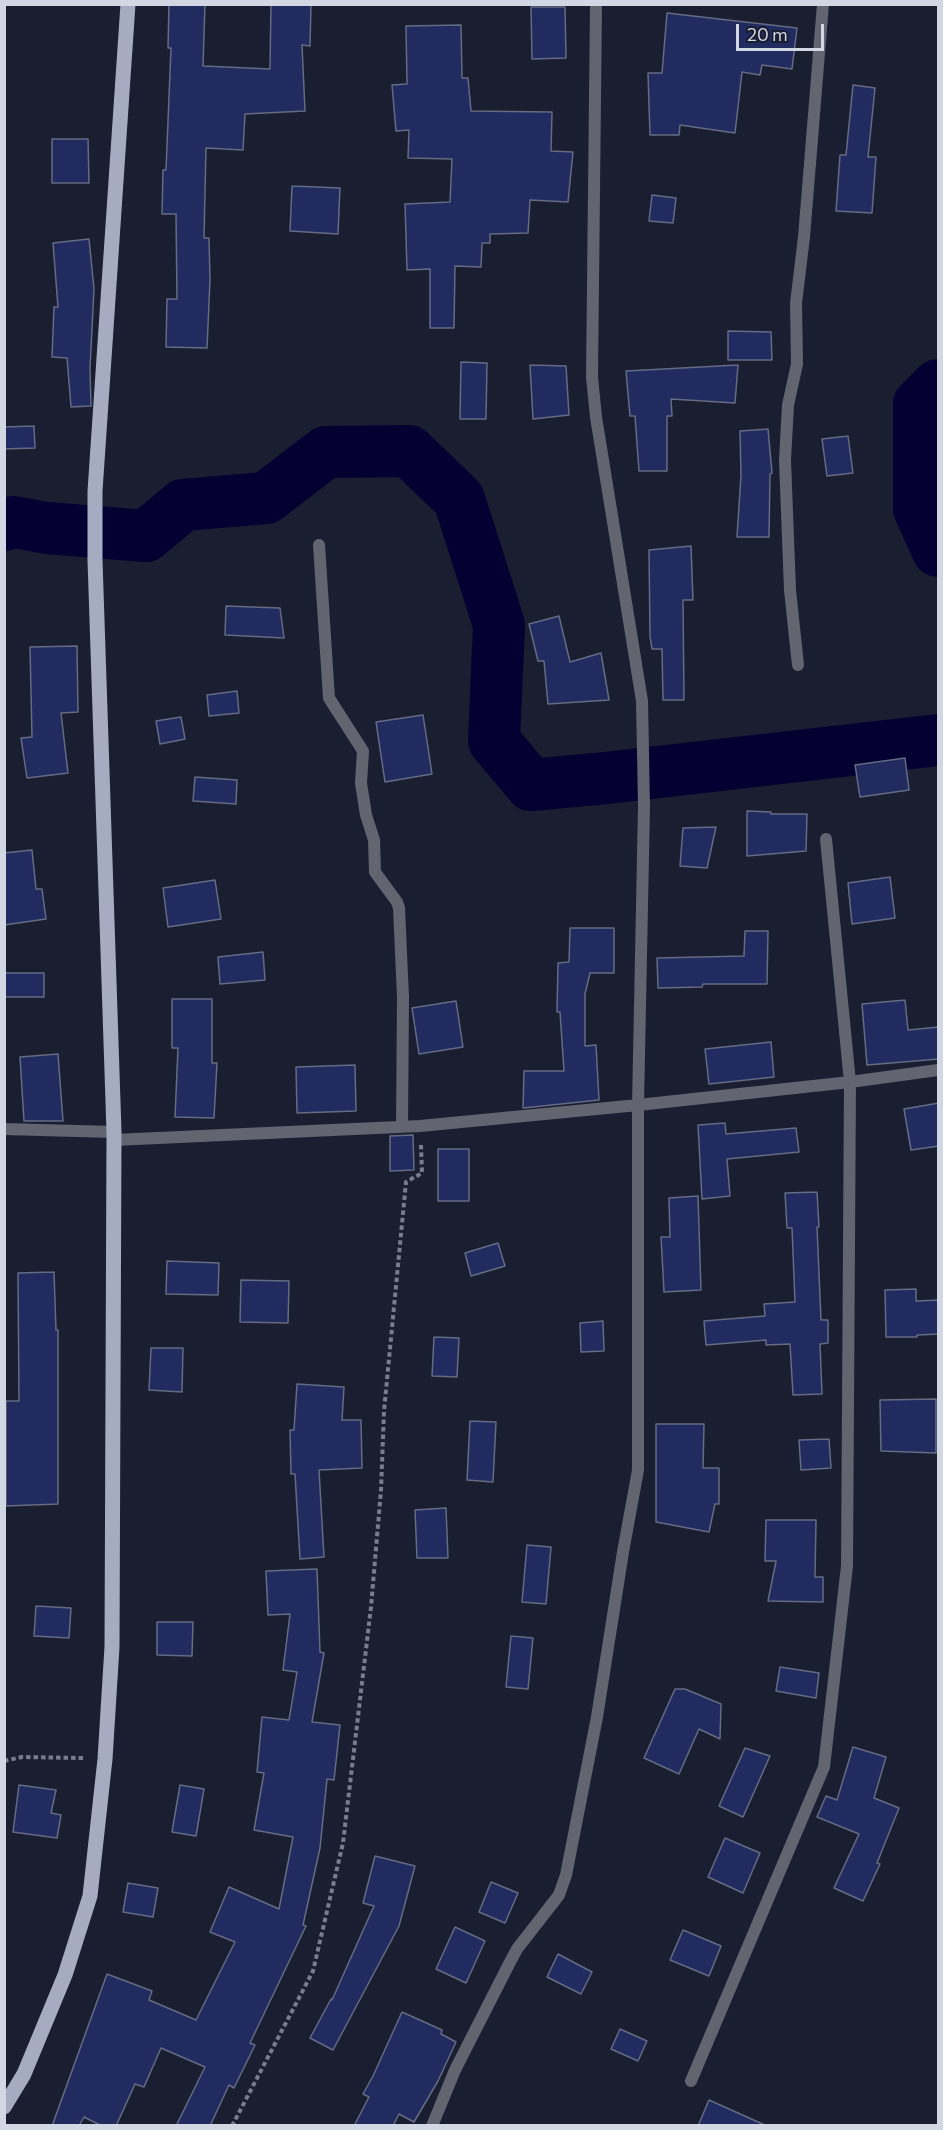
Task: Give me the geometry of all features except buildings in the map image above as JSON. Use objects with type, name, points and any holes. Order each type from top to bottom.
[{"type":"main road","points":[[4,2107],[24,2074],[65,1975],[90,1896],[105,1759],[112,1647],[114,1136],[95,560],[95,491],[128,4]]},
{"type":"street","points":[[432,2126],[455,2070],[509,1964],[559,1895],[566,1875],[597,1717],[638,1470],[638,1106],[644,806],[642,701],[596,417],[592,377],[596,4]]},
{"type":"street","points":[[798,665],[790,590],[785,460],[788,405],[797,355],[796,303],[804,237],[823,4]]},
{"type":"street","points":[[319,545],[329,698],[363,751],[361,783],[366,815],[374,840],[375,872],[399,908],[403,996],[402,1127]]},
{"type":"street","points":[[691,2081],[826,1760],[847,1566],[850,1082],[826,839]]},
{"type":"street","points":[[4,1129],[114,1136],[420,1126],[638,1106],[939,1070]]},
{"type":"path","points":[[232,2126],[313,1971],[343,1843],[371,1607],[381,1490],[384,1411],[399,1239],[406,1182],[422,1173],[420,1126]]},
{"type":"path","points":[[4,1761],[22,1757],[105,1759]]},
{"type":"waterway","points":[[938,385],[919,404],[919,509],[938,551]]},
{"type":"waterway","points":[[4,525],[14,522],[47,528],[146,536],[183,505],[266,498],[326,452],[409,451],[459,499],[499,625],[494,741],[531,785],[938,740]]},
{"type":"waterway","points":[[4,531],[14,522]]}]
